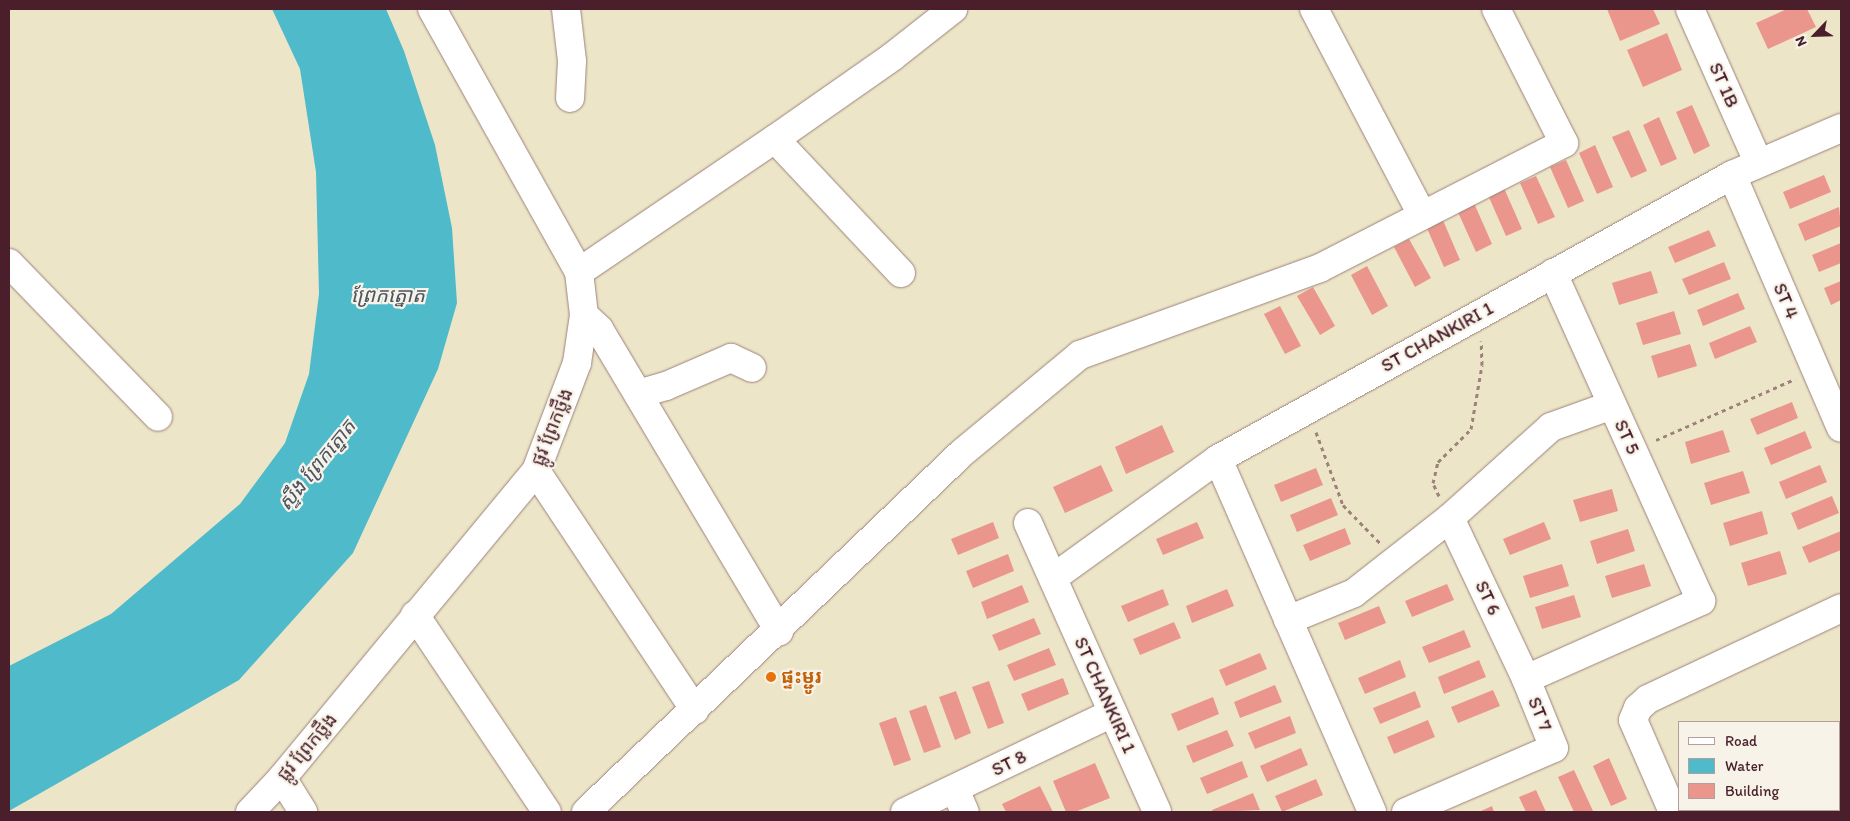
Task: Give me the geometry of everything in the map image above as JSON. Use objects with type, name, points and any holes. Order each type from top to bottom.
[{"type":"street","name":"ផ្លូវ ព្រែកថ្លឹង","points":[[250,812],[282,778],[415,615],[536,472],[577,363],[584,315],[578,272],[432,9]]},
{"type":"street","points":[[566,9],[572,61],[570,98]]},
{"type":"street","points":[[578,272],[775,139],[892,57],[953,9]]},
{"type":"street","points":[[1314,9],[1422,215]]},
{"type":"street","points":[[586,812],[779,631],[963,452],[1080,354],[1320,268],[1564,143],[1496,9]]},
{"type":"street","name":"ST 1B","points":[[1690,9],[1758,162]]},
{"type":"street","name":"ST CHANKIRI 1","points":[[1053,578],[1218,459],[1479,313],[1732,175],[1758,162],[1841,128]]},
{"type":"street","points":[[775,139],[901,274]]},
{"type":"street","name":"ST 4","points":[[1732,175],[1841,428]]},
{"type":"street","points":[[9,263],[158,417]]},
{"type":"street","name":"ST 5","points":[[1553,273],[1701,601]]},
{"type":"street","points":[[584,315],[600,329],[779,631]]},
{"type":"street","points":[[638,394],[666,386],[731,358],[752,368]]},
{"type":"street","points":[[1288,620],[1354,593],[1450,518],[1551,427],[1612,405]]},
{"type":"street","points":[[1218,459],[1372,812]]},
{"type":"street","points":[[536,472],[695,710]]},
{"type":"street","name":"ST 6","points":[[1450,518],[1526,680]]},
{"type":"street","name":"ST CHANKIRI 1","points":[[1028,523],[1157,812]]},
{"type":"street","name":"ST 7","points":[[1406,812],[1554,748],[1526,680],[1701,601]]},
{"type":"street","points":[[1673,812],[1633,720],[1638,708],[1648,699],[1841,608]]},
{"type":"street","points":[[415,615],[547,812]]},
{"type":"street","name":"ST 8","points":[[905,812],[960,801],[1113,713]]},
{"type":"street","points":[[282,778],[303,812]]},
{"type":"path","points":[[1450,518],[1433,483],[1438,462],[1471,428],[1482,365],[1479,313]]},
{"type":"path","points":[[1633,450],[1815,369]]},
{"type":"path","points":[[1301,412],[1321,438],[1343,504],[1396,560]]},
{"type":"water","name":"ព្រែកត្នោត","points":[[272,9],[386,9],[404,51],[435,145],[452,228],[457,303],[438,369],[353,553],[239,680],[9,811],[9,666],[111,614],[240,504],[285,443],[309,374],[319,294],[316,172],[300,69]]},
{"type":"building","points":[[1607,9],[1653,9],[1660,24],[1620,41]]},
{"type":"building","points":[[1787,9],[1807,9],[1816,27],[1768,49],[1756,23]]},
{"type":"building","points":[[1667,33],[1682,70],[1643,87],[1627,50]]},
{"type":"building","points":[[1692,105],[1710,146],[1694,154],[1676,112]]},
{"type":"building","points":[[1659,117],[1677,159],[1661,166],[1643,125]]},
{"type":"building","points":[[1629,130],[1647,171],[1631,178],[1612,137]]},
{"type":"building","points":[[1595,145],[1613,187],[1597,194],[1579,153]]},
{"type":"building","points":[[1566,160],[1584,201],[1568,208],[1550,167]]},
{"type":"building","points":[[1824,175],[1831,192],[1790,209],[1783,192]]},
{"type":"building","points":[[1536,176],[1555,217],[1538,224],[1520,183]]},
{"type":"building","points":[[1504,188],[1522,229],[1506,236],[1488,195]]},
{"type":"building","points":[[1474,203],[1492,244],[1476,252],[1457,210]]},
{"type":"building","points":[[1839,207],[1841,226],[1805,241],[1798,224]]},
{"type":"building","points":[[1442,218],[1460,260],[1444,267],[1426,226]]},
{"type":"building","points":[[1709,230],[1716,246],[1675,263],[1668,247]]},
{"type":"building","points":[[1409,239],[1431,278],[1415,287],[1394,247]]},
{"type":"building","points":[[1841,243],[1841,263],[1819,272],[1812,255]]},
{"type":"building","points":[[1724,262],[1731,279],[1689,295],[1682,279]]},
{"type":"building","points":[[1367,266],[1388,306],[1372,315],[1351,275]]},
{"type":"building","points":[[1651,271],[1658,293],[1619,305],[1612,283]]},
{"type":"building","points":[[1841,281],[1841,300],[1831,305],[1824,288]]},
{"type":"building","points":[[1313,287],[1335,326],[1320,335],[1297,296]]},
{"type":"building","points":[[1738,293],[1745,309],[1703,326],[1697,310]]},
{"type":"building","points":[[1280,306],[1301,346],[1285,354],[1264,314]]},
{"type":"building","points":[[1674,311],[1681,334],[1643,345],[1636,323]]},
{"type":"building","points":[[1750,326],[1757,342],[1715,359],[1709,343]]},
{"type":"building","points":[[1690,344],[1697,366],[1658,378],[1651,356]]},
{"type":"building","points":[[1792,402],[1798,418],[1757,435],[1750,419]]},
{"type":"building","points":[[1162,425],[1174,452],[1126,474],[1115,447]]},
{"type":"building","points":[[1723,430],[1730,452],[1691,464],[1685,442]]},
{"type":"building","points":[[1805,431],[1812,448],[1771,465],[1764,448]]},
{"type":"building","points":[[1101,465],[1113,491],[1065,513],[1053,487]]},
{"type":"building","points":[[1820,465],[1827,482],[1786,499],[1779,482]]},
{"type":"building","points":[[1316,468],[1323,485],[1281,502],[1274,485]]},
{"type":"building","points":[[1743,471],[1750,493],[1711,505],[1704,483]]},
{"type":"building","points":[[1612,489],[1618,511],[1580,522],[1573,500]]},
{"type":"building","points":[[1832,496],[1839,513],[1798,530],[1791,513]]},
{"type":"building","points":[[1331,498],[1338,515],[1297,532],[1290,515]]},
{"type":"building","points":[[1762,511],[1768,534],[1730,546],[1723,523]]},
{"type":"building","points":[[993,522],[999,538],[958,555],[951,539]]},
{"type":"building","points":[[1197,522],[1204,538],[1163,555],[1156,539]]},
{"type":"building","points":[[1544,522],[1551,539],[1510,555],[1503,539]]},
{"type":"building","points":[[1345,528],[1351,544],[1310,561],[1303,545]]},
{"type":"building","points":[[1628,529],[1635,551],[1597,564],[1590,541]]},
{"type":"building","points":[[1841,531],[1841,550],[1809,563],[1802,547]]},
{"type":"building","points":[[1780,551],[1787,574],[1748,586],[1741,563]]},
{"type":"building","points":[[1008,554],[1014,571],[973,588],[966,571]]},
{"type":"building","points":[[1562,564],[1569,586],[1530,598],[1523,576]]},
{"type":"building","points":[[1644,564],[1651,586],[1612,598],[1605,576]]},
{"type":"building","points":[[1447,584],[1454,600],[1412,617],[1405,601]]},
{"type":"building","points":[[1022,585],[1029,602],[987,619],[981,602]]},
{"type":"building","points":[[1163,589],[1169,605],[1128,622],[1121,606]]},
{"type":"building","points":[[1227,589],[1234,606],[1192,623],[1186,606]]},
{"type":"building","points":[[1574,595],[1581,617],[1542,629],[1535,607]]},
{"type":"building","points":[[1379,606],[1386,623],[1345,640],[1338,623]]},
{"type":"building","points":[[1034,618],[1041,634],[999,651],[992,635]]},
{"type":"building","points":[[1174,622],[1181,638],[1140,655],[1133,639]]},
{"type":"building","points":[[1464,630],[1471,647],[1429,663],[1422,647]]},
{"type":"building","points":[[1049,648],[1056,665],[1014,681],[1007,665]]},
{"type":"building","points":[[1260,653],[1267,669],[1226,686],[1219,670]]},
{"type":"building","points":[[1400,660],[1406,677],[1365,694],[1358,678]]},
{"type":"building","points":[[1479,660],[1486,677],[1444,694],[1438,677]]},
{"type":"building","points":[[1063,678],[1069,694],[1028,711],[1021,694]]},
{"type":"building","points":[[989,681],[1004,723],[988,729],[972,687]]},
{"type":"building","points":[[1275,685],[1282,702],[1240,718],[1234,702]]},
{"type":"building","points":[[1493,690],[1500,706],[1458,723],[1451,707]]},
{"type":"building","points":[[956,691],[971,733],[955,740],[939,697]]},
{"type":"building","points":[[1415,691],[1421,707],[1380,724],[1373,708]]},
{"type":"building","points":[[1213,697],[1219,714],[1178,731],[1171,714]]},
{"type":"building","points":[[926,705],[941,747],[924,753],[909,711]]},
{"type":"building","points":[[1290,716],[1296,733],[1255,749],[1248,733]]},
{"type":"building","points":[[896,717],[911,760],[894,766],[879,723]]},
{"type":"building","points":[[1428,720],[1435,737],[1394,754],[1387,737]]},
{"type":"building","points":[[1227,730],[1234,746],[1193,763],[1186,746]]},
{"type":"building","points":[[1301,748],[1308,765],[1267,782],[1260,766]]},
{"type":"building","points":[[1609,758],[1627,799],[1611,806],[1593,766]]},
{"type":"building","points":[[1242,761],[1248,777],[1207,794],[1200,778]]},
{"type":"building","points":[[1095,763],[1110,798],[1075,812],[1066,812],[1053,781]]},
{"type":"building","points":[[1574,770],[1593,811],[1574,812],[1558,777]]},
{"type":"building","points":[[1316,779],[1323,795],[1282,812],[1275,796]]},
{"type":"building","points":[[1040,786],[1053,812],[1006,812],[1002,804]]},
{"type":"building","points":[[1536,790],[1546,812],[1526,812],[1519,797]]},
{"type":"building","points":[[1253,793],[1260,810],[1213,812],[1212,810]]},
{"type":"building","points":[[1492,806],[1494,812],[1479,812]]},
{"type":"place","name":"ផ្ទះម្ជូរ","points":[[771,677]]},
{"type":"water label","name":"ស្ទឹង ព្រែកត្នោត","points":[[317,465]]}]
